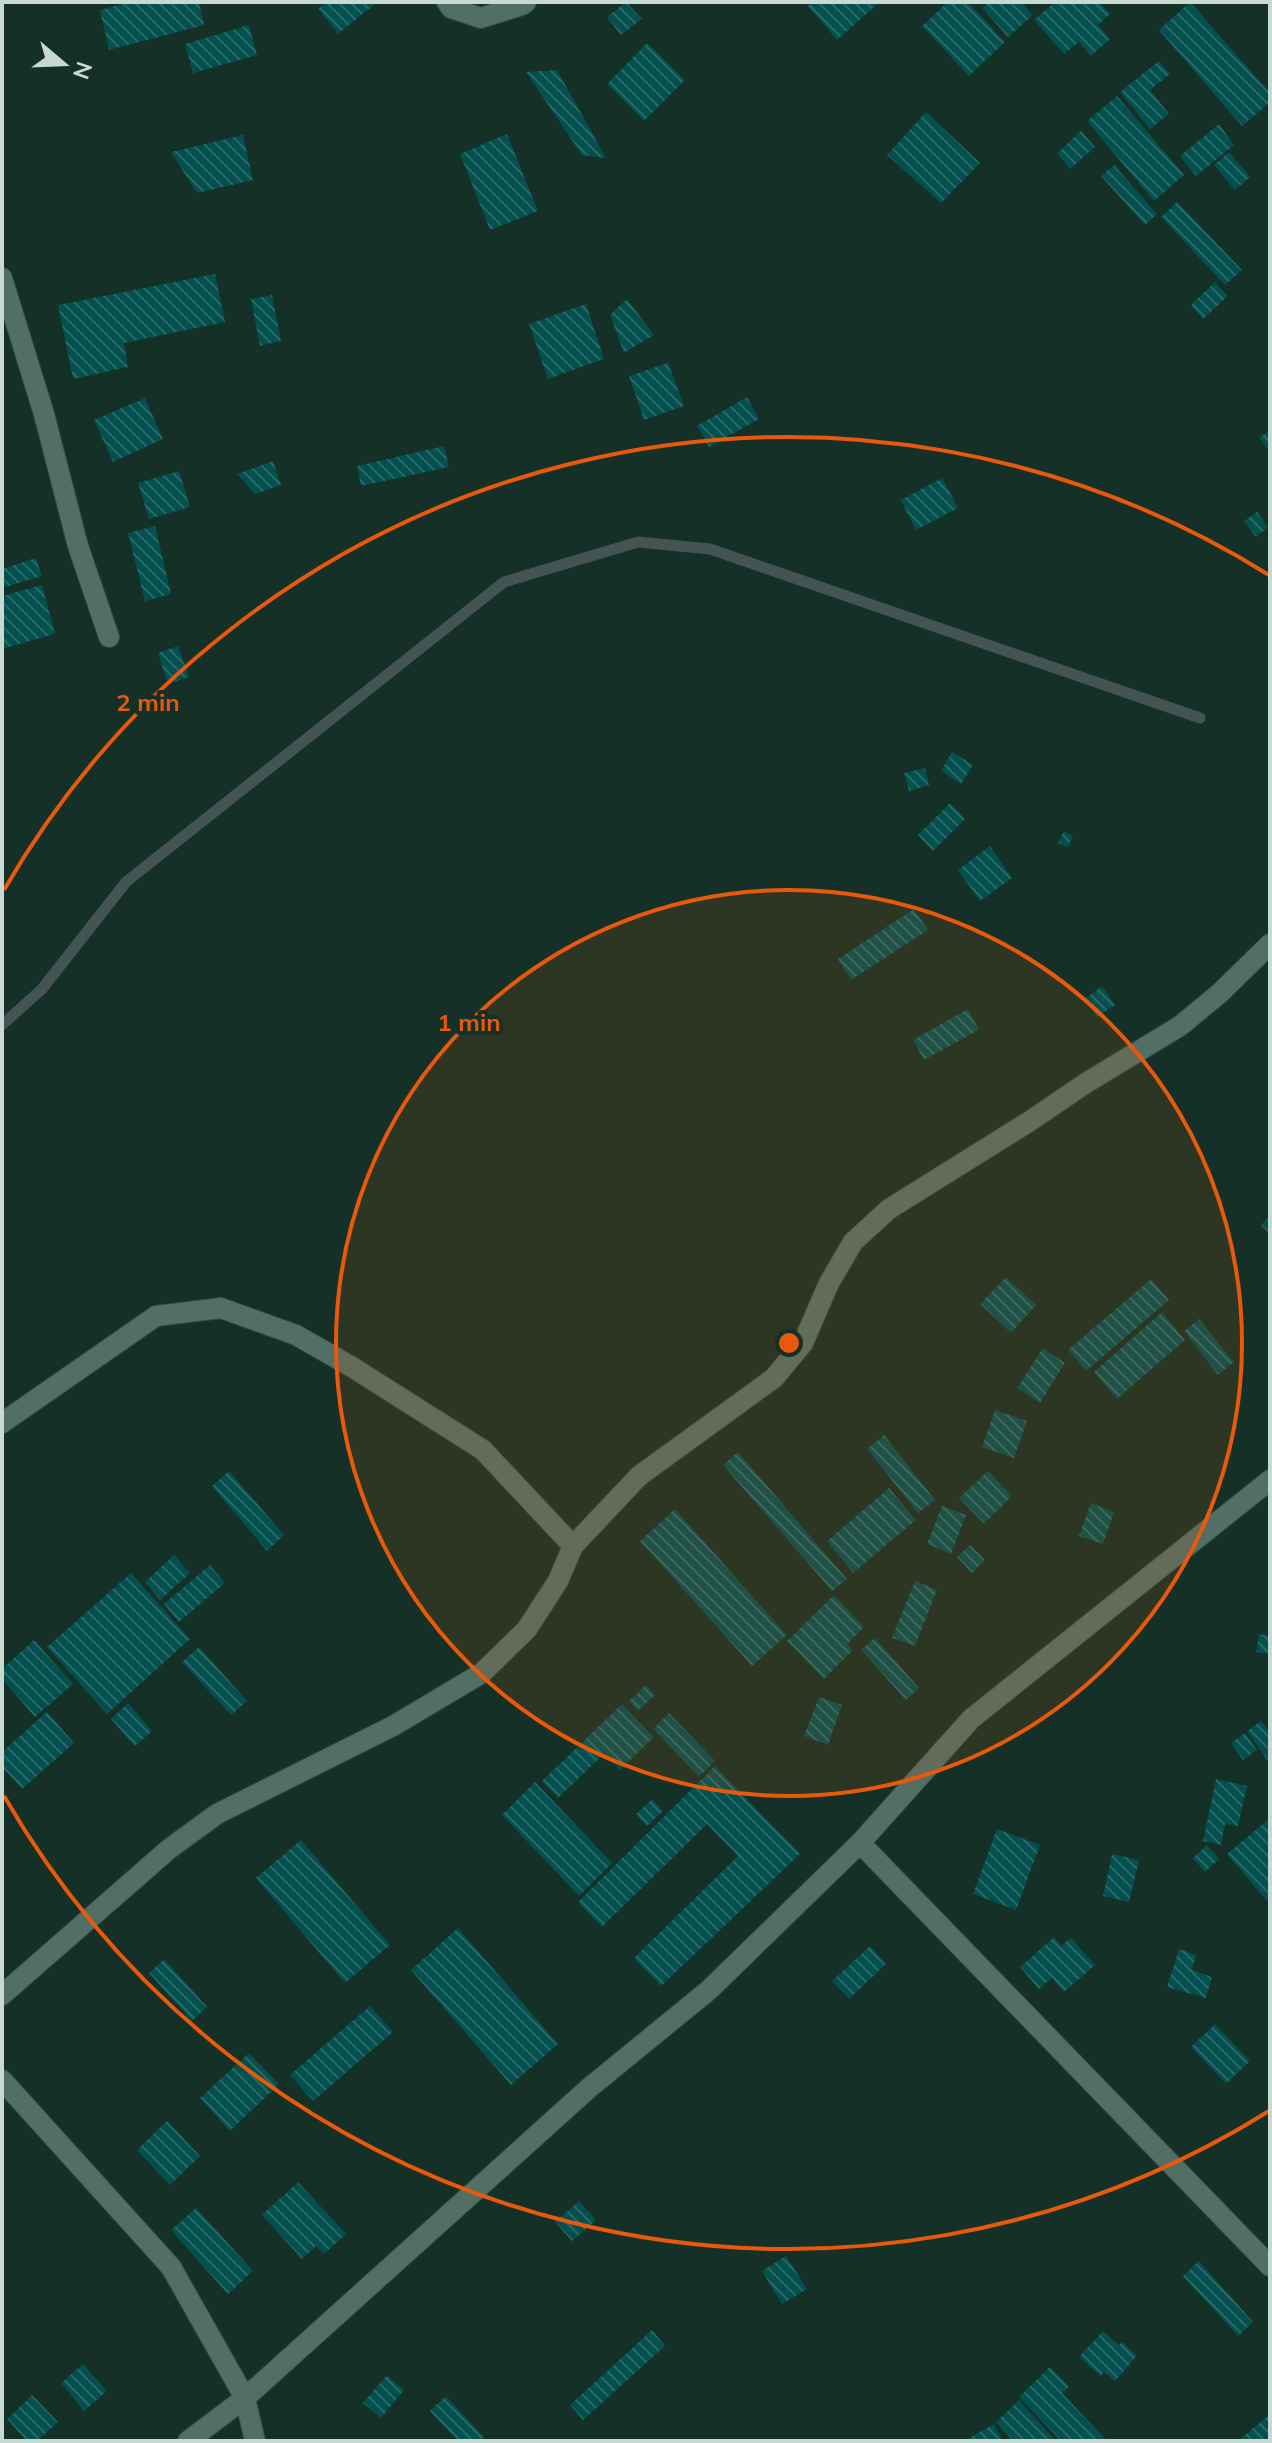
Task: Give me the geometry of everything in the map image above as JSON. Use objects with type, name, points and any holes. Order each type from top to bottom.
[{"type":"street","points":[[447,2],[451,8],[481,18],[526,2]]},
{"type":"street","points":[[2,278],[44,414],[78,546],[109,637]]},
{"type":"street","points":[[2,1995],[169,1849],[217,1814],[393,1726],[482,1673],[527,1629],[558,1581],[573,1546],[639,1476],[774,1378],[803,1343],[829,1283],[853,1242],[889,1209],[1180,1026],[1220,993],[1270,944]]},
{"type":"street","points":[[2,1423],[156,1316],[221,1308],[296,1335],[483,1450],[573,1546]]},
{"type":"street","points":[[188,2441],[245,2398],[589,2088],[709,1990],[860,1843],[971,1719],[1270,1480]]},
{"type":"street","points":[[860,1843],[1270,2266]]},
{"type":"street","points":[[2,2080],[171,2267],[245,2398],[255,2441]]},
{"type":"building","points":[[130,2],[199,2],[204,25],[109,50],[100,10]]},
{"type":"building","points":[[326,2],[375,4],[338,34],[318,9]]},
{"type":"building","points":[[626,2],[642,19],[621,35],[607,17]]},
{"type":"building","points":[[812,2],[880,2],[837,40],[808,6]]},
{"type":"building","points":[[948,2],[968,2],[1005,42],[969,76],[922,26]]},
{"type":"building","points":[[988,2],[1021,2],[1033,15],[1008,37],[982,8]]},
{"type":"building","points":[[1055,2],[1099,2],[1110,14],[1098,25],[1110,39],[1091,56],[1079,42],[1064,54],[1034,20]]},
{"type":"building","points":[[1190,2],[1270,93],[1270,102],[1242,126],[1159,30]]},
{"type":"building","points":[[249,25],[257,55],[193,73],[185,44]]},
{"type":"building","points":[[647,43],[685,80],[644,121],[607,84]]},
{"type":"building","points":[[1159,61],[1170,74],[1150,90],[1169,114],[1150,129],[1120,92]]},
{"type":"building","points":[[557,70],[606,158],[582,155],[526,72]]},
{"type":"building","points":[[1117,96],[1184,175],[1154,201],[1087,121]]},
{"type":"building","points":[[926,112],[980,163],[941,203],[887,155]]},
{"type":"building","points":[[1219,124],[1234,145],[1196,176],[1180,156]]},
{"type":"building","points":[[1081,131],[1095,147],[1070,169],[1057,153]]},
{"type":"building","points":[[507,134],[538,211],[490,230],[460,154]]},
{"type":"building","points":[[243,135],[253,180],[197,193],[171,152]]},
{"type":"building","points":[[1229,152],[1250,177],[1235,190],[1214,165]]},
{"type":"building","points":[[1114,165],[1157,214],[1145,225],[1101,176]]},
{"type":"building","points":[[1177,202],[1242,270],[1225,285],[1161,217]]},
{"type":"building","points":[[215,274],[225,322],[124,343],[128,367],[73,379],[58,305]]},
{"type":"building","points":[[1215,282],[1228,296],[1203,319],[1191,305]]},
{"type":"building","points":[[272,295],[281,341],[260,346],[251,299]]},
{"type":"building","points":[[627,299],[654,335],[624,353],[610,315]]},
{"type":"building","points":[[586,304],[604,359],[548,379],[529,324]]},
{"type":"building","points":[[668,363],[684,406],[644,420],[629,376]]},
{"type":"building","points":[[747,397],[759,419],[709,447],[697,426]]},
{"type":"building","points":[[145,398],[163,439],[113,462],[94,420]]},
{"type":"building","points":[[1270,430],[1270,452],[1259,438]]},
{"type":"building","points":[[444,446],[449,467],[361,486],[357,466]]},
{"type":"building","points":[[273,461],[281,485],[255,494],[237,474]]},
{"type":"building","points":[[179,471],[190,507],[149,519],[138,483]]},
{"type":"building","points":[[942,478],[958,508],[916,530],[901,500]]},
{"type":"building","points":[[1257,512],[1268,527],[1256,537],[1244,521]]},
{"type":"building","points":[[155,526],[171,594],[145,601],[128,533]]},
{"type":"building","points":[[36,558],[42,576],[2,588],[2,569]]},
{"type":"building","points":[[42,585],[55,634],[2,649],[2,596]]},
{"type":"building","points":[[178,646],[189,677],[168,684],[158,653]]},
{"type":"building","points":[[952,752],[973,765],[961,784],[941,771]]},
{"type":"building","points":[[925,768],[929,785],[909,791],[904,773]]},
{"type":"building","points":[[950,803],[965,819],[933,851],[918,835]]},
{"type":"building","points":[[1064,831],[1073,836],[1068,847],[1058,843]]},
{"type":"building","points":[[990,846],[1012,878],[980,901],[958,870]]},
{"type":"building","points":[[914,909],[928,930],[851,980],[838,959]]},
{"type":"building","points":[[1102,986],[1115,1005],[1097,1017],[1085,999]]},
{"type":"building","points":[[968,1009],[979,1030],[924,1060],[913,1040]]},
{"type":"building","points":[[1270,1216],[1270,1234],[1261,1225]]},
{"type":"building","points":[[1006,1277],[1036,1305],[1011,1333],[980,1304]]},
{"type":"building","points":[[1151,1279],[1169,1300],[1086,1371],[1068,1350]]},
{"type":"building","points":[[1162,1312],[1185,1340],[1117,1399],[1094,1372]]},
{"type":"building","points":[[1199,1319],[1234,1362],[1218,1375],[1184,1331]]},
{"type":"building","points":[[1043,1348],[1065,1363],[1040,1403],[1017,1388]]},
{"type":"building","points":[[995,1410],[1027,1421],[1014,1458],[982,1447]]},
{"type":"building","points":[[884,1435],[935,1500],[918,1513],[867,1449]]},
{"type":"building","points":[[738,1452],[847,1579],[832,1591],[723,1465]]},
{"type":"building","points":[[229,1471],[284,1535],[267,1551],[212,1486]]},
{"type":"building","points":[[988,1471],[1012,1496],[984,1524],[959,1498]]},
{"type":"building","points":[[889,1488],[916,1520],[853,1573],[827,1541]]},
{"type":"building","points":[[1091,1503],[1114,1512],[1103,1544],[1079,1536]]},
{"type":"building","points":[[942,1506],[966,1515],[951,1554],[927,1544]]},
{"type":"building","points":[[675,1509],[787,1635],[752,1666],[640,1541]]},
{"type":"building","points":[[970,1545],[985,1560],[972,1573],[957,1557]]},
{"type":"building","points":[[174,1555],[190,1573],[160,1600],[145,1582]]},
{"type":"building","points":[[210,1565],[225,1583],[179,1622],[164,1604]]},
{"type":"building","points":[[131,1573],[190,1639],[107,1714],[47,1647]]},
{"type":"building","points":[[915,1581],[937,1590],[915,1646],[892,1638]]},
{"type":"building","points":[[834,1595],[864,1627],[847,1644],[853,1650],[824,1679],[787,1641]]},
{"type":"building","points":[[1259,1634],[1270,1636],[1270,1654],[1256,1652]]},
{"type":"building","points":[[875,1638],[919,1688],[906,1700],[861,1650]]},
{"type":"building","points":[[34,1640],[73,1684],[35,1717],[2,1679],[2,1669]]},
{"type":"building","points":[[199,1647],[247,1701],[231,1715],[182,1662]]},
{"type":"building","points":[[646,1685],[655,1695],[638,1711],[629,1701]]},
{"type":"building","points":[[819,1697],[842,1705],[828,1745],[804,1736]]},
{"type":"building","points":[[128,1703],[152,1731],[135,1746],[111,1719]]},
{"type":"building","points":[[622,1704],[654,1737],[620,1770],[604,1754],[558,1798],[542,1781]]},
{"type":"building","points":[[47,1712],[74,1743],[22,1789],[2,1767],[2,1752]]},
{"type":"building","points":[[669,1713],[715,1761],[699,1777],[653,1729]]},
{"type":"building","points":[[1261,1721],[1270,1733],[1270,1764],[1247,1731]]},
{"type":"building","points":[[1245,1733],[1257,1750],[1243,1760],[1231,1743]]},
{"type":"building","points":[[715,1766],[800,1854],[661,1986],[634,1958],[738,1856],[707,1824],[602,1927],[578,1902]]},
{"type":"building","points":[[1216,1779],[1247,1786],[1238,1826],[1225,1824],[1221,1845],[1203,1841]]},
{"type":"building","points":[[535,1782],[612,1863],[579,1896],[502,1815]]},
{"type":"building","points":[[652,1799],[663,1811],[647,1826],[636,1814]]},
{"type":"building","points":[[1270,1818],[1270,1898],[1267,1901],[1227,1854]]},
{"type":"building","points":[[997,1829],[1040,1845],[1016,1910],[973,1894]]},
{"type":"building","points":[[301,1840],[390,1945],[345,1983],[256,1878]]},
{"type":"building","points":[[1207,1845],[1219,1859],[1205,1872],[1193,1858]]},
{"type":"building","points":[[1112,1854],[1139,1860],[1129,1902],[1103,1896]]},
{"type":"building","points":[[458,1928],[558,2044],[511,2085],[411,1970]]},
{"type":"building","points":[[1054,1937],[1061,1946],[1071,1938],[1095,1965],[1064,1992],[1052,1978],[1039,1989],[1020,1967]]},
{"type":"building","points":[[870,1946],[886,1964],[849,1999],[832,1981]]},
{"type":"building","points":[[1179,1949],[1196,1955],[1192,1970],[1212,1977],[1206,1998],[1167,1987]]},
{"type":"building","points":[[164,1959],[207,2007],[192,2021],[149,1973]]},
{"type":"building","points":[[370,2006],[393,2032],[313,2101],[290,2075]]},
{"type":"building","points":[[1215,2024],[1250,2061],[1226,2084],[1191,2047]]},
{"type":"building","points":[[249,2053],[279,2084],[230,2131],[200,2098]]},
{"type":"building","points":[[167,2121],[200,2156],[170,2185],[137,2150]]},
{"type":"building","points":[[298,2182],[346,2234],[324,2254],[316,2246],[302,2259],[262,2215]]},
{"type":"building","points":[[579,2201],[596,2220],[572,2241],[555,2222]]},
{"type":"building","points":[[196,2208],[253,2271],[228,2294],[171,2230]]},
{"type":"building","points":[[786,2256],[807,2289],[782,2304],[762,2271]]},
{"type":"building","points":[[1199,2261],[1253,2322],[1238,2336],[1183,2276]]},
{"type":"building","points":[[652,2330],[665,2346],[583,2420],[570,2405]]},
{"type":"building","points":[[1103,2331],[1137,2356],[1115,2381],[1104,2372],[1101,2376],[1079,2357]]},
{"type":"building","points":[[83,2364],[107,2391],[84,2411],[61,2383]]},
{"type":"building","points":[[1050,2367],[1069,2387],[1062,2393],[1107,2441],[1061,2441],[1019,2397]]},
{"type":"building","points":[[387,2375],[404,2390],[381,2418],[363,2403]]},
{"type":"building","points":[[32,2395],[58,2422],[37,2441],[27,2441],[7,2419]]},
{"type":"building","points":[[446,2396],[484,2437],[480,2441],[458,2441],[430,2411]]},
{"type":"building","points":[[1019,2400],[1056,2441],[1013,2441],[996,2422]]},
{"type":"building","points":[[1270,2414],[1270,2441],[1238,2441]]},
{"type":"building","points":[[994,2424],[1003,2441],[964,2441]]},
{"type":"waterway","points":[[2,1025],[42,989],[126,882],[504,582],[638,542],[710,549],[1200,718]]}]
